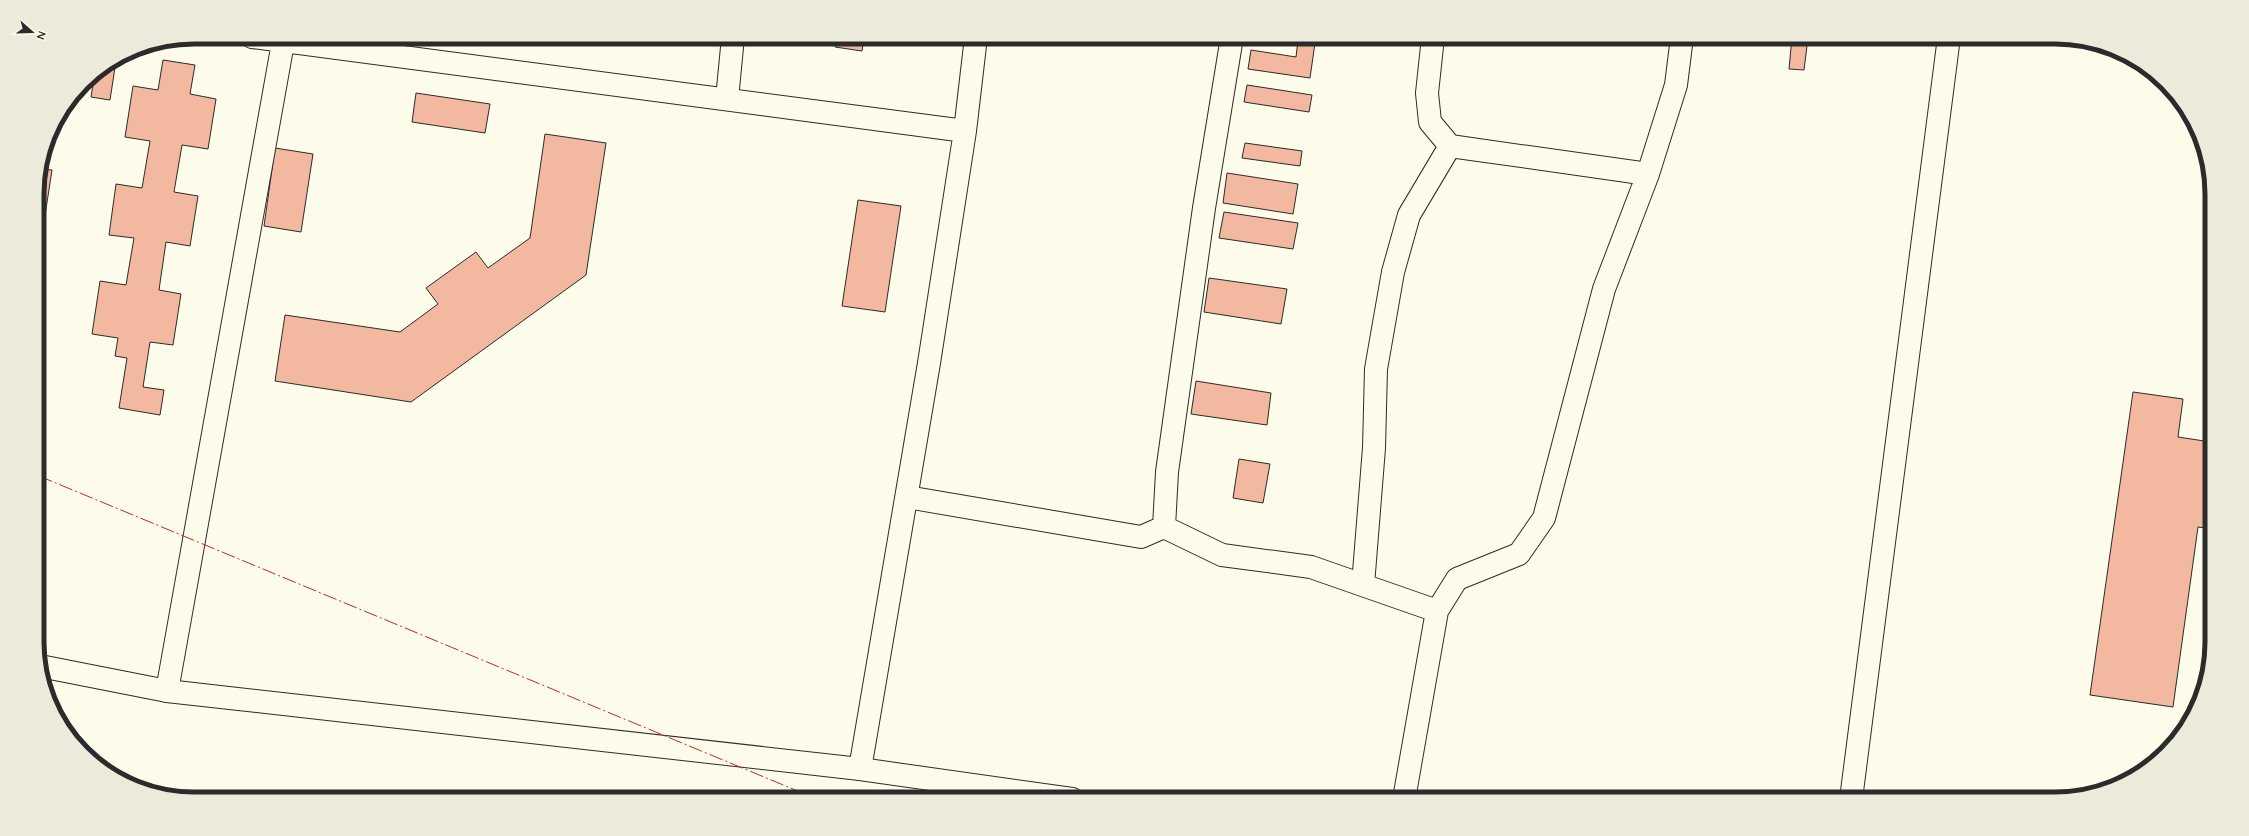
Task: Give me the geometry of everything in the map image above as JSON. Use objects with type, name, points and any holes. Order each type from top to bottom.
[{"type":"street","points":[[167,691],[283,44]]},
{"type":"street","points":[[321,44],[965,131]]},
{"type":"street","points":[[728,99],[732,44]]},
{"type":"street","points":[[860,769],[907,497],[965,131],[975,44]]},
{"type":"street","points":[[1164,527],[1167,472],[1204,208],[1231,44]]},
{"type":"street","points":[[1432,44],[1428,94],[1430,122],[1450,146],[1648,174]]},
{"type":"street","points":[[1405,792],[1437,611],[1457,579],[1519,554],[1544,518],[1604,289],[1648,174],[1676,85],[1681,44]]},
{"type":"street","points":[[1852,792],[1948,44]]},
{"type":"street","points":[[1363,585],[1374,448],[1376,369],[1393,272],[1409,215],[1450,146]]},
{"type":"street","points":[[907,497],[1141,537],[1164,527],[1222,555],[1311,567],[1437,611]]},
{"type":"street","points":[[46,667],[167,691],[860,769],[1023,792]]},
{"type":"building","points":[[836,44],[863,44],[862,51],[835,47]]},
{"type":"building","points":[[1298,44],[1315,44],[1310,78],[1248,69],[1251,50],[1296,57]]},
{"type":"building","points":[[1791,44],[1807,44],[1804,70],[1789,69]]},
{"type":"building","points":[[163,60],[195,65],[190,94],[216,99],[208,149],[182,145],[174,192],[198,196],[190,246],[166,242],[159,290],[181,294],[173,345],[150,342],[143,387],[164,390],[160,415],[119,408],[127,358],[115,356],[118,338],[92,334],[100,281],[126,285],[134,238],[109,235],[116,184],[142,188],[150,141],[125,137],[133,86],[158,90]]},
{"type":"building","points":[[115,66],[110,100],[91,97],[93,83]]},
{"type":"building","points":[[1247,85],[1312,95],[1309,112],[1244,102]]},
{"type":"building","points":[[416,93],[490,104],[485,133],[412,122]]},
{"type":"building","points":[[545,134],[606,143],[586,275],[411,402],[275,381],[285,315],[400,332],[438,304],[426,288],[476,252],[488,268],[530,238]]},
{"type":"building","points":[[1245,143],[1302,151],[1300,166],[1242,158]]},
{"type":"building","points":[[275,148],[313,154],[301,232],[264,226]]},
{"type":"building","points":[[46,169],[52,170],[44,222],[45,174]]},
{"type":"building","points":[[1227,173],[1298,184],[1293,214],[1223,203]]},
{"type":"building","points":[[858,200],[901,206],[885,312],[842,306]]},
{"type":"building","points":[[1224,212],[1298,223],[1293,249],[1219,238]]},
{"type":"building","points":[[1209,278],[1287,289],[1281,324],[1204,312]]},
{"type":"building","points":[[1196,381],[1271,393],[1267,425],[1191,414]]},
{"type":"building","points":[[2133,392],[2183,399],[2178,437],[2205,441],[2205,528],[2198,527],[2173,707],[2090,695]]},
{"type":"building","points":[[1239,459],[1270,464],[1263,503],[1233,498]]},
{"type":"power","points":[[44,478],[800,792]]}]
